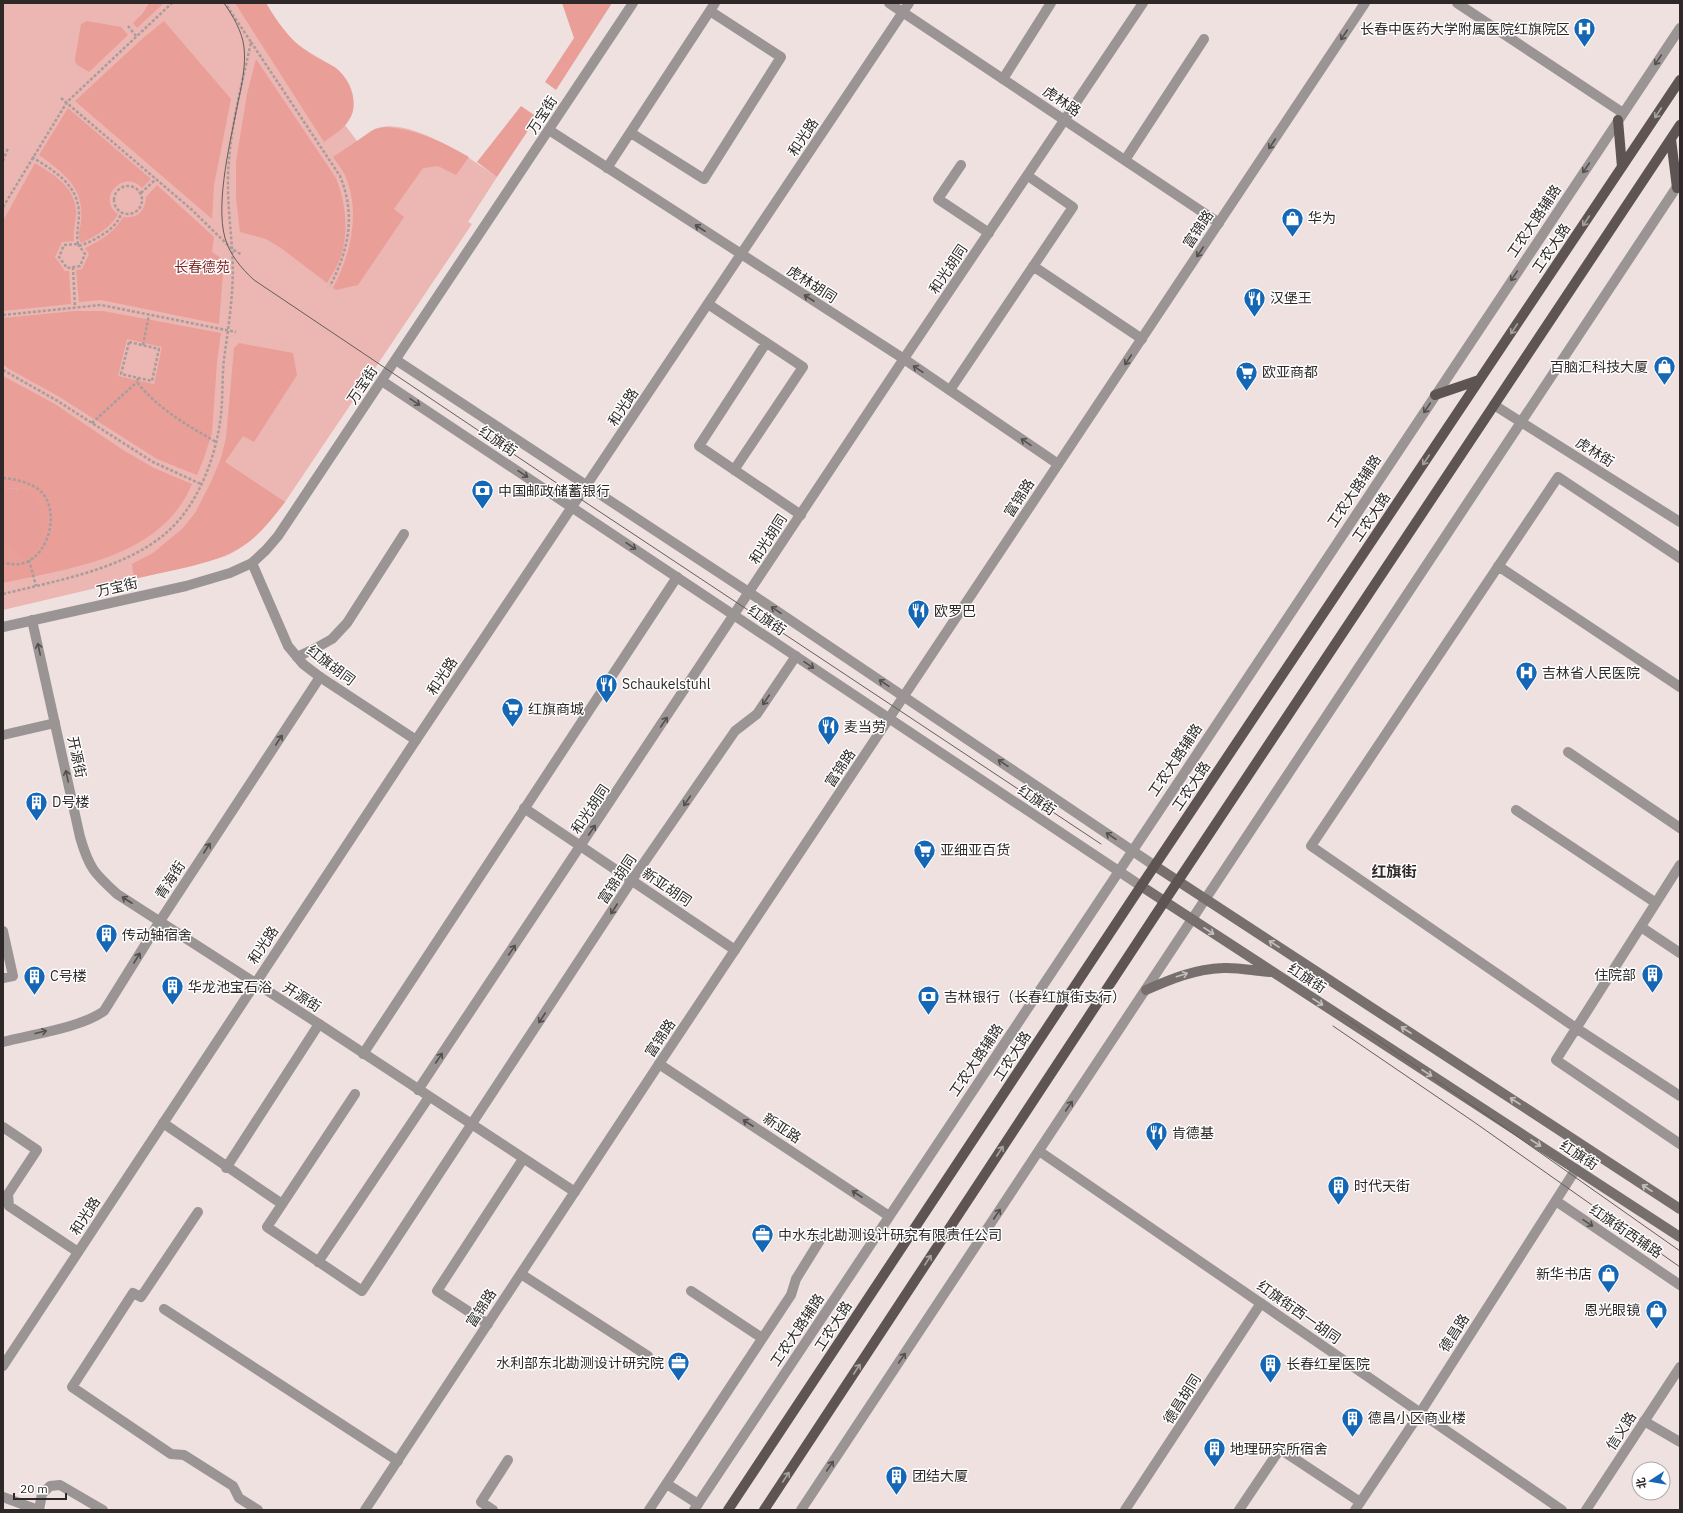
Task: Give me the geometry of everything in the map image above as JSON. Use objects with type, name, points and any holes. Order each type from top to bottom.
[{"type":"main road","name":"工农大路","points":[[728,1510],[1141,886],[1680,80]]},
{"type":"main road","points":[[1620,117],[1622,167]]},
{"type":"main road","points":[[764,1510],[1164,902],[1680,125]]},
{"type":"main road","points":[[1671,139],[1678,185]]},
{"type":"main road","points":[[1435,395],[1479,380]]},
{"type":"main road","name":"红旗街","points":[[1155,866],[1680,1209]]},
{"type":"main road","name":"红旗街","points":[[1141,886],[1680,1237]]},
{"type":"main road","points":[[1146,990],[1171,979],[1196,971],[1224,968],[1272,972]]},
{"type":"street","name":"万宝街","points":[[3,627],[186,586],[230,573],[252,563],[266,550],[278,536],[633,3]]},
{"type":"street","name":"虎林路","points":[[889,3],[1219,223]]},
{"type":"street","name":"和光路","points":[[3,1366],[416,740],[909,3]]},
{"type":"street","points":[[1003,78],[1052,3]]},
{"type":"street","name":"和光胡同","points":[[418,1090],[582,846],[904,359],[1066,120],[1143,3]]},
{"type":"street","name":"富锦路","points":[[365,1510],[659,1064],[905,697],[1058,464],[1366,3]]},
{"type":"street","points":[[1457,3],[1620,117]]},
{"type":"street","points":[[608,168],[630,133],[713,7],[782,57],[704,179],[630,133]]},
{"type":"street","name":"工农大路辅路","points":[[696,1507],[1680,28]]},
{"type":"street","points":[[1125,160],[1204,39]]},
{"type":"street","name":"虎林胡同","points":[[549,130],[904,359],[1058,464]]},
{"type":"street","points":[[961,165],[938,199],[989,234]]},
{"type":"street","points":[[950,390],[1073,207],[1028,176]]},
{"type":"street","points":[[801,1510],[1678,185]]},
{"type":"street","points":[[1033,266],[1142,339]]},
{"type":"street","points":[[708,304],[803,367],[734,470]]},
{"type":"street","points":[[766,343],[699,446],[801,515]]},
{"type":"street","name":"红旗街","points":[[396,360],[750,593],[1155,866]]},
{"type":"street","name":"红旗街","points":[[382,380],[1141,886]]},
{"type":"street","name":"虎林街","points":[[1494,404],[1680,522]]},
{"type":"street","points":[[1680,558],[1558,477],[1311,846],[1576,1028],[1680,1096]]},
{"type":"street","points":[[297,657],[332,639],[346,623],[404,534]]},
{"type":"street","name":"红旗胡同","points":[[252,563],[288,646],[303,664],[320,677],[416,740]]},
{"type":"street","points":[[1498,566],[1680,686]]},
{"type":"street","points":[[363,1054],[677,577]]},
{"type":"street","name":"开源街","points":[[32,620],[86,858],[96,874],[117,894],[319,1024],[574,1192]]},
{"type":"street","name":"富锦胡同","points":[[318,1262],[362,1291],[632,880],[735,730],[757,714],[796,656]]},
{"type":"street","name":"青海街","points":[[3,1042],[82,1023],[96,1017],[104,1011],[160,921],[320,677]]},
{"type":"street","points":[[3,735],[55,723]]},
{"type":"street","points":[[1568,752],[1680,828]]},
{"type":"street","name":"新亚胡同","points":[[524,808],[735,950]]},
{"type":"street","points":[[1516,810],[1656,903]]},
{"type":"street","points":[[1680,865],[1556,1060],[1680,1144]]},
{"type":"street","points":[[1641,927],[1680,953]]},
{"type":"street","points":[[3,932],[13,976],[3,978]]},
{"type":"street","points":[[226,1168],[319,1024]]},
{"type":"street","name":"新亚路","points":[[659,1064],[890,1216]]},
{"type":"street","points":[[355,1094],[267,1227],[318,1262],[429,1097]]},
{"type":"street","points":[[163,1123],[226,1168],[282,1204]]},
{"type":"street","points":[[3,1127],[37,1150],[8,1194],[9,1206],[78,1252]]},
{"type":"street","name":"红旗街西一胡同","points":[[1040,1151],[1562,1510]]},
{"type":"street","points":[[488,1324],[437,1291],[523,1159]]},
{"type":"street","name":"德昌路","points":[[1358,1506],[1420,1413],[1576,1169]]},
{"type":"street","name":"红旗街西辅路","points":[[1556,1201],[1680,1285]]},
{"type":"street","points":[[198,1212],[141,1297],[133,1293],[72,1387],[171,1454],[184,1455],[233,1486],[239,1498],[258,1510]]},
{"type":"street","points":[[649,1510],[791,1295],[796,1279],[822,1237]]},
{"type":"street","points":[[521,1274],[648,1356]]},
{"type":"street","points":[[691,1291],[762,1338]]},
{"type":"street","name":"德昌胡同","points":[[1125,1510],[1261,1303]]},
{"type":"street","points":[[164,1309],[398,1461]]},
{"type":"street","name":"信义路","points":[[1586,1510],[1680,1367]]},
{"type":"street","points":[[1644,1422],[1680,1442]]},
{"type":"street","points":[[1239,1510],[1280,1449],[1358,1506]]},
{"type":"street","points":[[493,1510],[481,1502],[508,1460]]},
{"type":"street","points":[[667,1484],[696,1507]]},
{"type":"street","points":[[3,1497],[38,1510],[42,1494],[50,1486],[60,1485],[103,1510]]},
{"type":"path","points":[[3,207],[32,157],[67,102],[172,3]]},
{"type":"path","points":[[225,3],[340,176],[346,190],[349,205],[346,250],[330,286]]},
{"type":"path","points":[[128,26],[136,36]]},
{"type":"path","points":[[3,594],[98,569],[149,546],[166,534],[180,520],[201,484],[212,460],[221,414],[224,361],[232,290],[232,250],[228,199],[229,160],[251,42]]},
{"type":"path","points":[[61,98],[191,209],[232,250],[242,255]]},
{"type":"path","points":[[3,160],[8,148]]},
{"type":"path","points":[[32,157],[56,172],[68,183],[74,193],[79,214],[76,233],[78,245],[85,254],[80,266],[67,268],[59,257],[64,245],[78,245],[102,235],[118,221],[121,213]]},
{"type":"path","points":[[141,193],[156,179]]},
{"type":"path","points":[[122,186],[133,186],[141,193],[143,199],[138,210],[133,214],[121,213],[114,205],[114,194],[122,186]]},
{"type":"path","points":[[73,267],[75,307]]},
{"type":"path","points":[[3,315],[101,305],[236,332]]},
{"type":"path","points":[[143,345],[149,315]]},
{"type":"path","points":[[129,342],[143,345],[159,349],[152,381],[121,374],[129,342]]},
{"type":"path","points":[[3,370],[56,400],[153,462],[201,484]]},
{"type":"path","points":[[92,423],[137,382],[138,378]]},
{"type":"path","points":[[137,382],[156,403],[172,416],[216,442]]},
{"type":"path","points":[[3,478],[24,482],[39,490],[44,496],[51,510],[51,524],[42,548],[35,557],[25,563],[3,563]]},
{"type":"path","points":[[29,560],[36,586]]},
{"type":"green space","name":"长春德苑","points":[[3,3],[266,3],[279,23],[295,42],[332,66],[348,81],[352,91],[353,106],[350,117],[345,125],[357,141],[375,129],[388,126],[404,128],[421,133],[439,141],[456,150],[497,177],[468,222],[472,224],[285,502],[254,537],[232,553],[217,559],[3,610]]},
{"type":"green space","points":[[149,3],[164,3],[137,28],[133,23],[143,13]]},
{"type":"green space","points":[[235,3],[266,3],[279,23],[295,42],[312,55],[336,68],[341,73],[352,92],[354,107],[349,120],[344,127],[324,142]]},
{"type":"green space","points":[[562,3],[612,3],[556,90],[545,82],[574,38]]},
{"type":"green space","points":[[87,21],[121,27],[128,35],[89,72],[76,64],[75,59],[81,24]]},
{"type":"green space","points":[[164,21],[231,99],[214,185],[212,219],[75,101],[142,39]]},
{"type":"green space","points":[[256,59],[336,178],[342,195],[345,213],[345,240],[340,258],[327,283],[281,248],[266,239],[240,232],[236,198],[236,162],[247,94]]},
{"type":"green space","points":[[521,106],[537,117],[497,177],[477,162]]},
{"type":"green space","points":[[68,108],[151,179],[142,188],[135,183],[120,183],[111,194],[110,201],[112,208],[118,214],[115,219],[107,228],[81,243],[79,235],[81,210],[80,200],[76,191],[71,182],[57,168],[39,155]]},
{"type":"green space","points":[[386,127],[419,133],[449,146],[469,157],[456,175],[438,166],[423,168],[394,209],[404,217],[358,285],[336,290],[333,288],[345,261],[349,247],[353,218],[350,189],[345,175],[333,157],[375,129]]},
{"type":"green space","points":[[35,163],[64,184],[76,206],[74,241],[62,242],[55,257],[65,271],[69,271],[71,304],[3,311],[3,221]]},
{"type":"green space","points":[[157,185],[214,237],[212,252],[224,260],[219,324],[101,300],[79,302],[76,270],[82,269],[89,254],[85,248],[107,236],[123,217],[133,217],[140,213],[144,206],[146,197]]},
{"type":"green space","points":[[75,311],[103,311],[221,333],[217,362],[212,433],[197,475],[157,459],[58,396],[9,369],[3,364],[3,318]],"holes":[[[127,339],[162,347],[154,384],[118,376]]]},
{"type":"green space","points":[[239,343],[293,353],[297,375],[254,442],[243,436],[225,462],[285,502],[260,532],[238,549],[210,561],[134,579],[132,564],[153,553],[183,528],[195,513],[211,482],[221,458],[226,438],[234,348]]},
{"type":"green space","points":[[3,376],[55,404],[123,450],[154,468],[192,484],[178,509],[160,528],[137,543],[112,555],[85,564],[3,583],[3,546],[8,547],[22,561],[18,489],[3,488]]},
{"type":"shaded area","points":[[3,488],[27,492],[34,497],[39,510],[42,533],[41,539],[36,549],[22,561],[8,547],[3,546]]},
{"type":"tram line","points":[[224,3],[234,18],[241,35],[244,47],[244,68],[225,170],[222,223],[227,244],[236,261],[254,280],[579,498],[1101,844]]},
{"type":"tram line","points":[[1341,1015],[1481,1111],[1680,1251]]},
{"type":"tram line","points":[[1333,1026],[1474,1122],[1680,1267]]},
{"type":"place","name":"长春中医药大学附属医院红旗院区","points":[[1585,48]]},
{"type":"place","name":"华为","points":[[1293,238]]},
{"type":"place","name":"汉堡王","points":[[1254,318]]},
{"type":"place","name":"百脑汇科技大厦","points":[[1664,386]]},
{"type":"place","name":"欧亚商都","points":[[1247,392]]},
{"type":"place","name":"中国邮政储蓄银行","points":[[483,510]]},
{"type":"place","name":"欧罗巴","points":[[919,630]]},
{"type":"place","name":"吉林省人民医院","points":[[1527,692]]},
{"type":"place","name":"Schaukelstuhl","points":[[606,704]]},
{"type":"place","name":"红旗商城","points":[[512,728]]},
{"type":"place","name":"麦当劳","points":[[828,746]]},
{"type":"place","name":"D号楼","points":[[37,822]]},
{"type":"place","name":"亚细亚百货","points":[[925,870]]},
{"type":"place","name":"传动轴宿舍","points":[[106,954]]},
{"type":"place","name":"住院部","points":[[1652,994]]},
{"type":"place","name":"C号楼","points":[[34,996]]},
{"type":"place","name":"华龙池宝石浴","points":[[172,1006]]},
{"type":"place","name":"吉林银行（长春红旗街支行）","points":[[928,1016]]},
{"type":"place","name":"肯德基","points":[[1157,1152]]},
{"type":"place","name":"时代天街","points":[[1339,1206]]},
{"type":"place","name":"中水东北勘测设计研究有限责任公司","points":[[763,1254]]},
{"type":"place","name":"新华书店","points":[[1608,1294]]},
{"type":"place","name":"恩光眼镜","points":[[1656,1330]]},
{"type":"place","name":"水利部东北勘测设计研究院","points":[[679,1382]]},
{"type":"place","name":"长春红星医院","points":[[1271,1384]]},
{"type":"place","name":"德昌小区商业楼","points":[[1352,1438]]},
{"type":"place","name":"地理研究所宿舍","points":[[1215,1468]]},
{"type":"place","name":"团结大厦","points":[[897,1496]]},
{"type":"district","name":"红旗街","points":[[1394,871]]}]
